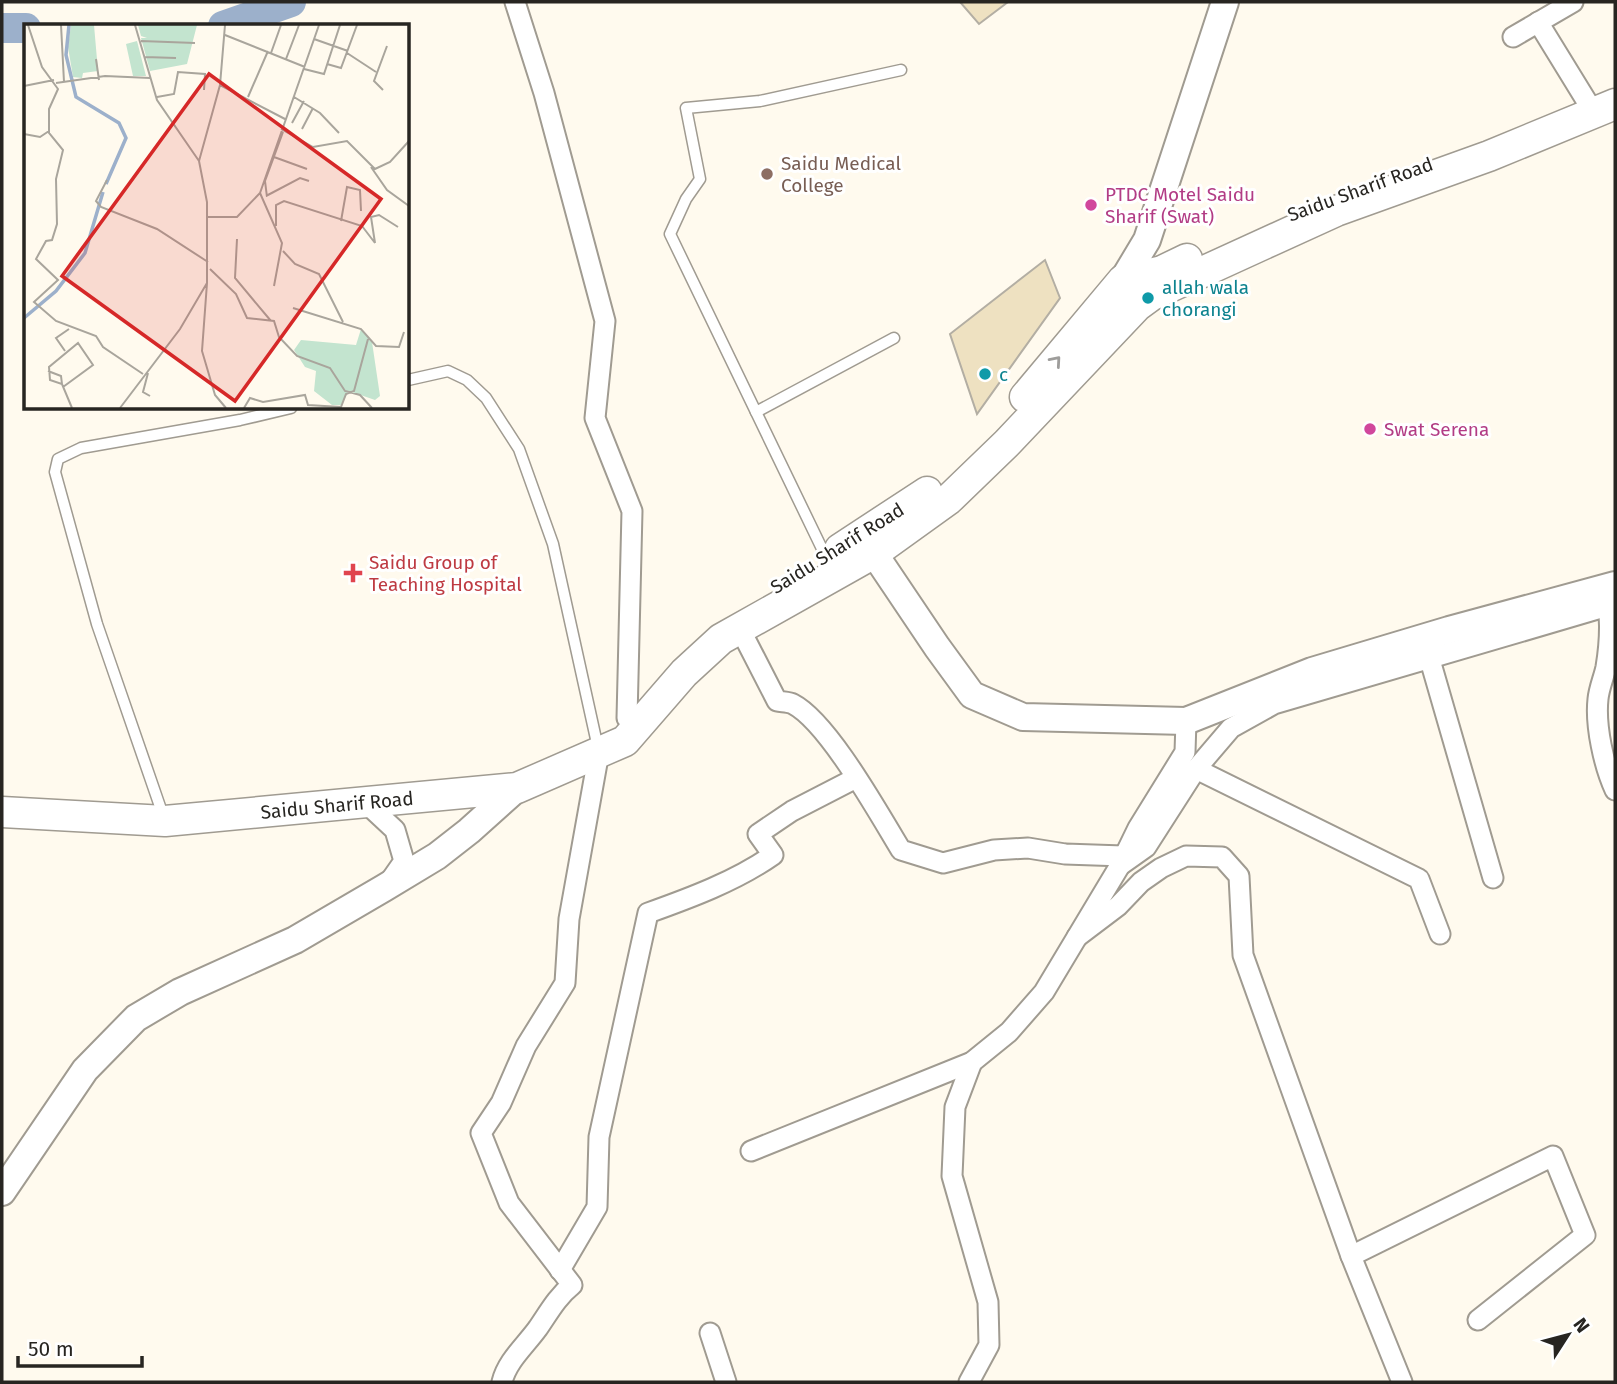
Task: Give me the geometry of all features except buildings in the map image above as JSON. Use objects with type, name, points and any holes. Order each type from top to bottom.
[{"type":"main road","points":[[1002,436],[1137,306],[1152,295],[1336,211],[1608,105]]},
{"type":"main road","name":"Saidu Sharif Road","points":[[1123,280],[1162,271],[1253,228],[1363,185],[1487,151]]},
{"type":"main road","points":[[1137,306],[1162,271]]},
{"type":"main road","points":[[599,752],[625,741],[684,673],[721,639],[868,544],[949,499],[1002,436],[1123,280]]},
{"type":"main road","name":"Saidu Sharif Road","points":[[2,812],[165,821],[517,788],[599,752],[667,668],[719,620],[826,557],[868,544]]},
{"type":"street","points":[[515,2],[544,93],[605,321],[595,418],[632,511],[627,718]]},
{"type":"street","points":[[1123,280],[1147,240],[1225,2]]},
{"type":"street","points":[[1513,37],[1573,2]]},
{"type":"street","points":[[1538,22],[1608,105]]},
{"type":"street","points":[[868,544],[972,695],[1023,717],[1186,721],[1312,671],[1448,629],[1610,593]]},
{"type":"street","points":[[739,627],[777,701],[793,704],[820,727],[901,850],[943,863],[994,850],[1028,848],[1121,862],[1146,847],[1196,769],[1231,728],[1273,704],[1430,660],[1610,593]]},
{"type":"street","points":[[1610,593],[1606,667],[1598,699],[1600,734],[1608,773],[1615,790]]},
{"type":"street","points":[[1430,660],[1493,878]]},
{"type":"street","points":[[751,1151],[972,1062],[1009,1032],[1044,992],[1185,752],[1186,721]]},
{"type":"street","points":[[502,1382],[505,1370],[559,1295],[572,1284],[509,1203],[481,1133],[501,1102],[526,1046],[565,983],[569,919],[599,752]]},
{"type":"street","points":[[1196,769],[1419,879],[1440,934]]},
{"type":"street","points":[[560,1270],[597,1206],[599,1137],[648,913],[759,865],[773,855],[758,834],[792,811],[856,778]]},
{"type":"street","points":[[2,1192],[85,1070],[136,1018],[180,992],[295,940],[438,856],[517,788]]},
{"type":"street","points":[[366,803],[395,830],[404,861],[384,888]]},
{"type":"street","points":[[1077,937],[1118,906],[1141,882],[1161,868],[1186,856],[1222,857],[1239,876],[1243,955],[1352,1256],[1402,1382]]},
{"type":"street","points":[[969,1382],[989,1345],[988,1303],[952,1176],[955,1107],[972,1062]]},
{"type":"street","points":[[1352,1256],[1553,1156],[1585,1235],[1478,1320]]},
{"type":"street","points":[[710,1333],[726,1382]]},
{"type":"lane","points":[[826,557],[670,234],[686,199],[700,179],[686,108],[760,101],[901,70]]},
{"type":"lane","points":[[756,412],[894,338]]},
{"type":"lane","points":[[410,380],[447,371],[467,380],[486,398],[519,449],[553,544],[599,752]]},
{"type":"lane","points":[[165,821],[97,624],[55,472],[58,459],[81,448],[282,410]]},
{"type":"waterway","points":[[229,24],[291,2]]},
{"type":"waterway","points":[[2,28],[24,28]]},
{"type":"place","name":"Saidu Medical College","points":[[767,174]]},
{"type":"place","name":"PTDC Motel Saidu Sharif (Swat)","points":[[1091,205]]},
{"type":"place","name":"allah wala chorangi","points":[[1148,298]]},
{"type":"place","name":"c","points":[[985,374]]},
{"type":"place","name":"Swat Serena","points":[[1370,429]]},
{"type":"place","name":"Saidu Group of Teaching Hospital","points":[[353,573]]}]
